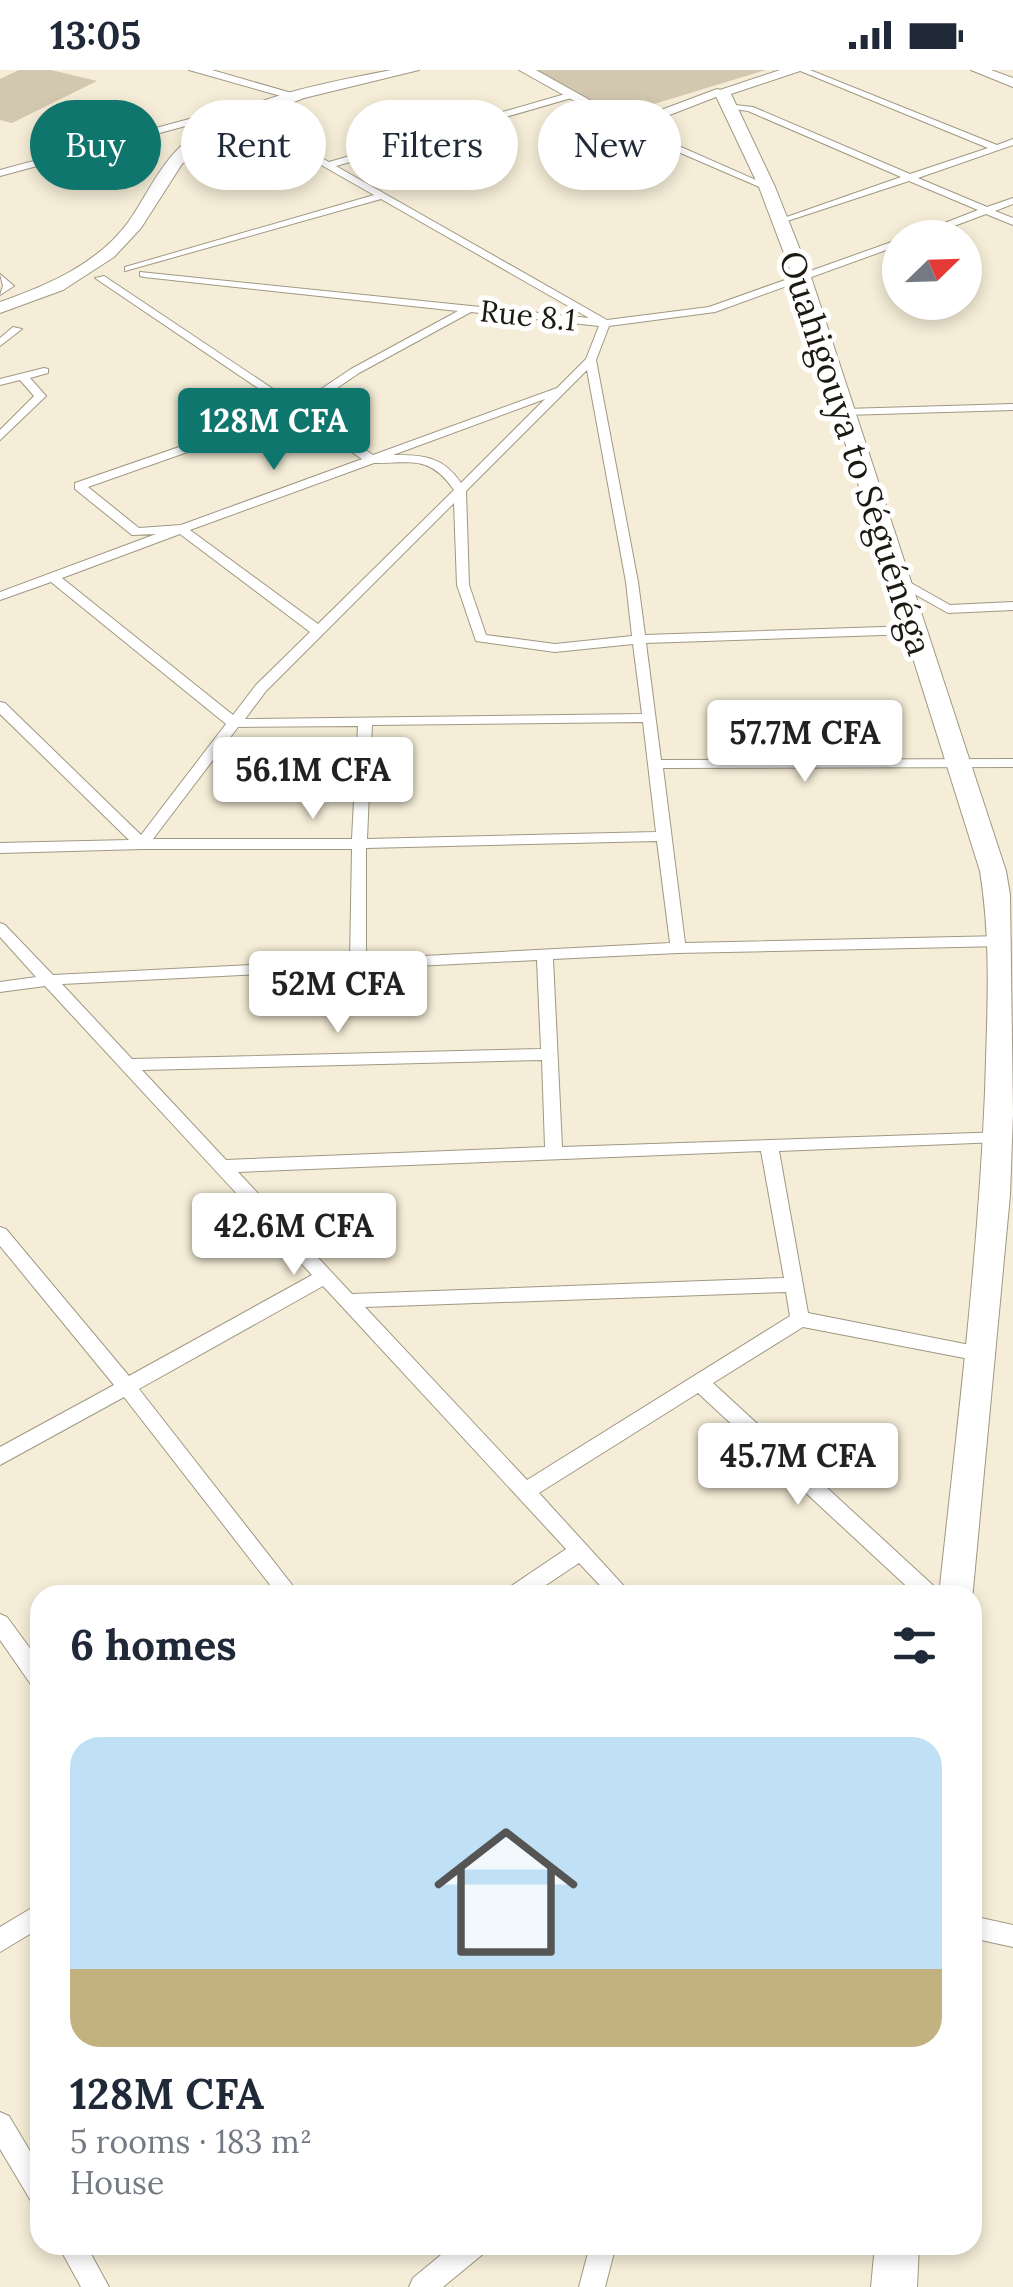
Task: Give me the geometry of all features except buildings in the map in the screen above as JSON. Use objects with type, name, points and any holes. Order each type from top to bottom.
[{"type":"main road","points":[[196,70],[295,96]]},
{"type":"main road","points":[[284,100],[412,70]]},
{"type":"main road","points":[[526,70],[579,100]]},
{"type":"main road","points":[[681,112],[799,70]]},
{"type":"main road","points":[[978,70],[1013,83]]},
{"type":"main road","points":[[258,86],[262,100]]},
{"type":"main road","name":"Ouahigouya to Séguénéga","points":[[725,99],[767,186],[802,276],[912,630],[994,871],[1003,941],[999,1136],[958,1585]]},
{"type":"main road","points":[[0,308],[68,280],[102,259],[133,227],[181,156]]},
{"type":"main road","points":[[894,2287],[896,2255]]},
{"type":"street","points":[[799,70],[1013,155]]},
{"type":"street","points":[[326,166],[572,96]]},
{"type":"street","points":[[725,99],[1013,222]]},
{"type":"street","points":[[0,174],[181,124]]},
{"type":"street","points":[[781,222],[1013,142]]},
{"type":"street","points":[[681,149],[767,186]]},
{"type":"street","points":[[142,844],[261,688],[591,360],[605,323],[326,167]]},
{"type":"street","points":[[129,269],[378,196]]},
{"type":"street","points":[[960,220],[1013,201]]},
{"type":"street","name":"Rue 8.1","points":[[68,280],[144,274],[605,323],[664,319],[711,310],[882,248]]},
{"type":"street","name":"Rue 8.1","points":[[102,259],[144,274]]},
{"type":"street","points":[[0,277],[9,286],[0,292]]},
{"type":"street","points":[[100,278],[371,459],[420,459],[444,468],[460,490],[463,585],[481,638],[555,648],[639,639],[912,630]]},
{"type":"street","points":[[318,631],[180,529],[136,532],[79,486],[297,410],[355,371],[468,308]]},
{"type":"street","points":[[0,342],[17,329]]},
{"type":"street","points":[[591,360],[639,639],[678,948]]},
{"type":"street","points":[[0,382],[44,371]]},
{"type":"street","points":[[0,437],[40,396],[22,376]]},
{"type":"street","points":[[0,596],[562,389]]},
{"type":"street","points":[[845,412],[1013,407]]},
{"type":"street","points":[[53,576],[234,724],[648,718]]},
{"type":"street","points":[[897,579],[948,609],[1013,606]]},
{"type":"street","points":[[0,706],[142,844]]},
{"type":"street","points":[[358,964],[358,844],[365,722]]},
{"type":"street","points":[[654,764],[1013,763]]},
{"type":"street","points":[[0,848],[664,836]]},
{"type":"street","points":[[0,928],[613,1585]]},
{"type":"street","points":[[0,987],[48,980],[678,948],[1003,941]]},
{"type":"street","points":[[545,955],[554,1152]]},
{"type":"street","points":[[128,1065],[549,1054]]},
{"type":"street","points":[[222,1166],[999,1136]]},
{"type":"street","points":[[769,1145],[800,1319]]},
{"type":"street","points":[[0,1234],[127,1387],[282,1585]]},
{"type":"street","points":[[0,1456],[325,1276]]},
{"type":"street","points":[[348,1301],[792,1285]]},
{"type":"street","points":[[526,1491],[800,1319],[980,1354]]},
{"type":"street","points":[[700,1383],[919,1585]]},
{"type":"street","points":[[529,1585],[581,1550]]},
{"type":"street","points":[[0,1623],[30,1665]]},
{"type":"street","points":[[0,1941],[30,1921]]},
{"type":"street","points":[[982,1929],[1013,1936]]},
{"type":"street","points":[[0,2125],[30,2175]]},
{"type":"street","points":[[77,2255],[96,2287]]},
{"type":"street","points":[[422,2287],[453,2255]]},
{"type":"street","points":[[592,2287],[600,2255]]},
{"type":"shaded area","points":[[19,70],[51,70],[97,81],[59,100],[30,100],[30,114],[12,123],[0,120],[0,79]]},
{"type":"shaded area","points":[[535,70],[766,70],[667,100],[590,100]]}]
